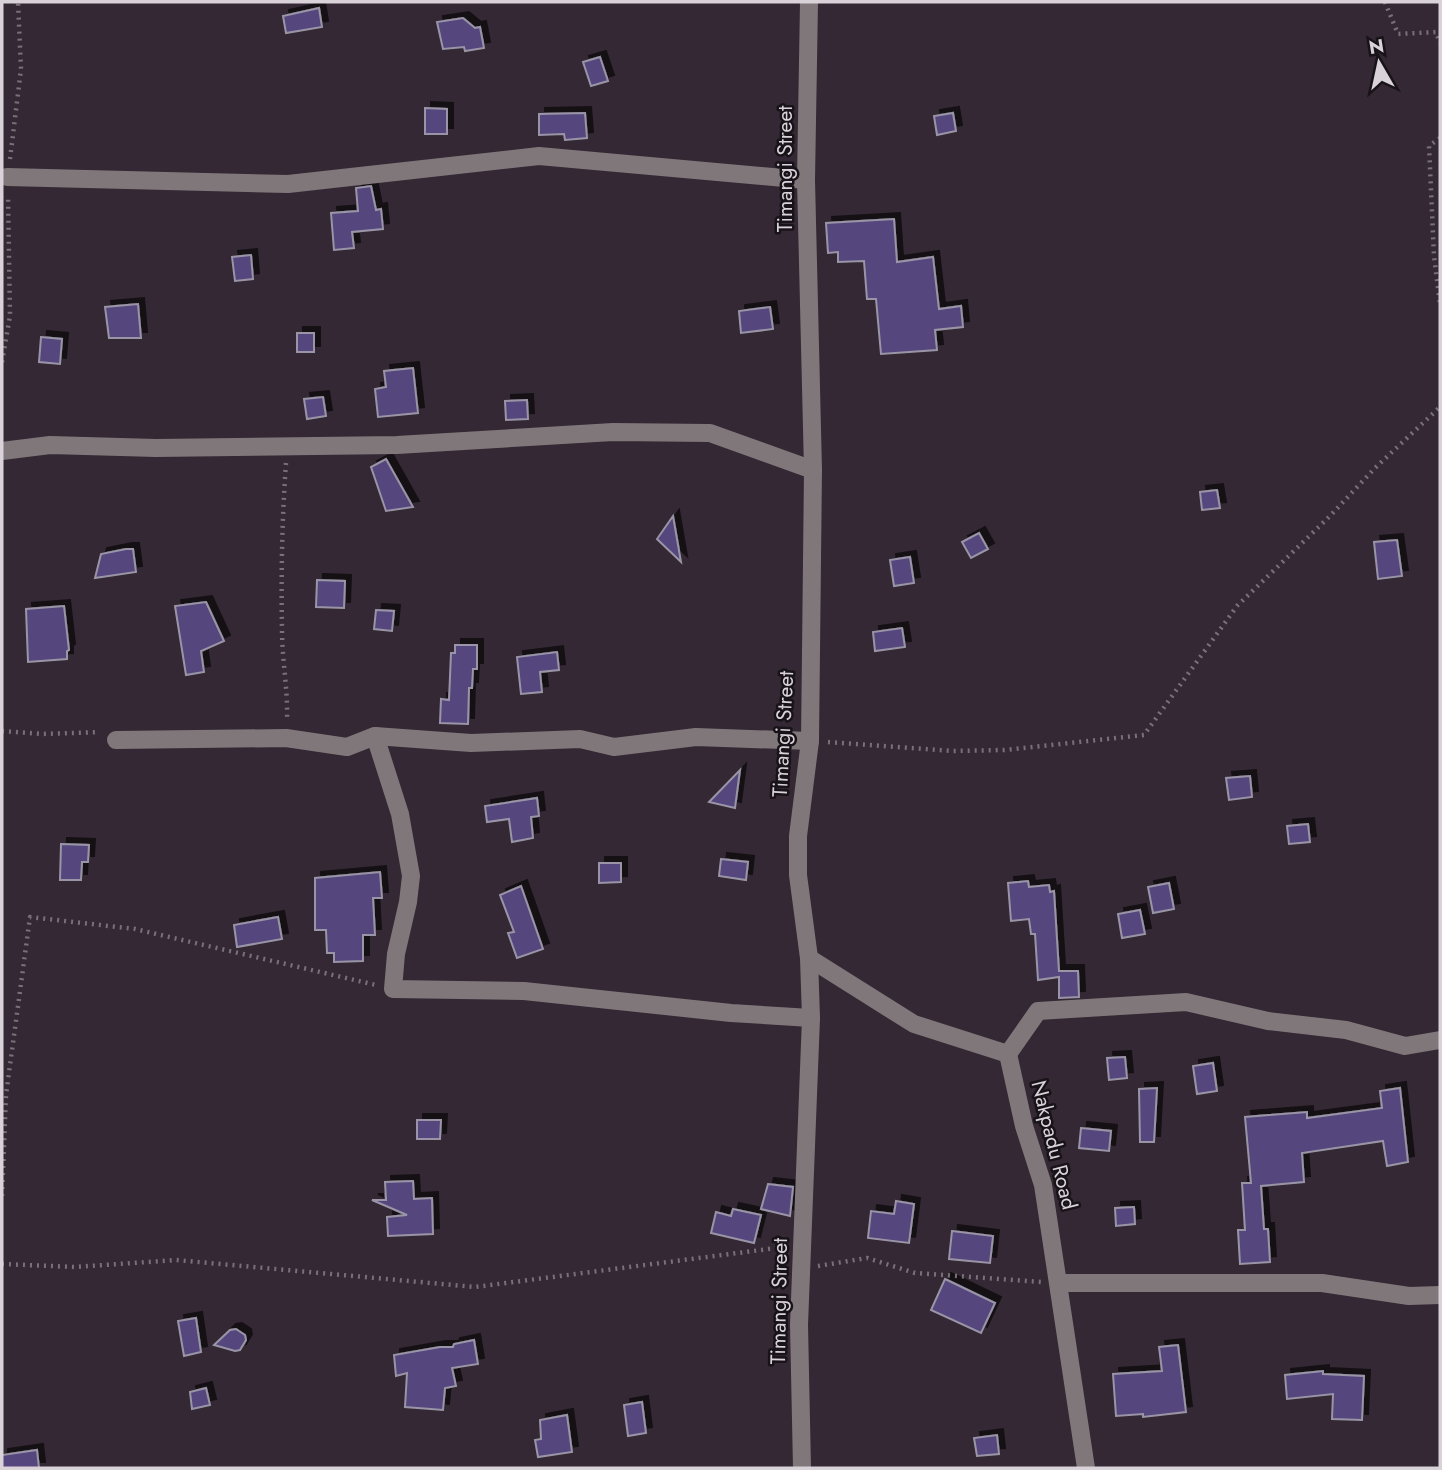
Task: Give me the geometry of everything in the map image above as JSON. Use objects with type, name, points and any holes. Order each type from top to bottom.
[{"type":"street","name":"Timangi Street","points":[[802,1468],[799,1325],[811,1018],[809,958],[798,875],[798,836],[810,741],[813,470],[806,180],[809,2]]},
{"type":"street","points":[[7,177],[288,184],[539,156],[806,180]]},
{"type":"street","points":[[2,451],[50,445],[156,448],[397,445],[613,432],[710,433],[813,470]]},
{"type":"street","points":[[117,740],[286,738],[347,747],[375,736],[471,743],[580,739],[614,747],[696,737],[810,741]]},
{"type":"street","points":[[375,736],[400,814],[411,876],[396,954],[393,989],[524,991],[731,1013],[811,1018]]},
{"type":"street","points":[[809,958],[914,1024],[1009,1054],[1038,1011],[1186,1002],[1268,1021],[1346,1030],[1405,1046],[1440,1040]]},
{"type":"street","name":"Nakpadu Road","points":[[1009,1054],[1024,1125],[1043,1185],[1086,1468]]},
{"type":"street","points":[[1059,1283],[1322,1283],[1409,1296],[1440,1295]]},
{"type":"path","points":[[2,362],[10,316],[7,177],[21,69],[18,2]]},
{"type":"path","points":[[1385,2],[1398,34],[1436,33],[1440,43]]},
{"type":"path","points":[[1440,138],[1429,146],[1434,256],[1440,304]]},
{"type":"path","points":[[810,741],[951,751],[1004,750],[1144,735],[1237,606],[1440,407]]},
{"type":"path","points":[[286,738],[288,689],[282,634],[281,537],[287,447]]},
{"type":"path","points":[[2,731],[43,734],[99,732],[117,740]]},
{"type":"path","points":[[2,1196],[6,1096],[30,917],[135,929],[393,989]]},
{"type":"path","points":[[2,1264],[75,1267],[176,1259],[475,1287],[802,1246]]},
{"type":"path","points":[[802,1269],[867,1258],[915,1273],[1059,1283]]},
{"type":"building","points":[[319,8],[322,27],[286,33],[283,16]]},
{"type":"building","points":[[463,18],[475,28],[480,27],[484,48],[465,51],[464,47],[443,49],[437,22]]},
{"type":"building","points":[[600,57],[608,81],[591,86],[583,62]]},
{"type":"building","points":[[425,108],[447,109],[447,134],[425,134]]},
{"type":"building","points":[[585,113],[587,138],[565,140],[564,134],[539,135],[539,114]]},
{"type":"building","points":[[953,113],[956,131],[937,135],[934,116]]},
{"type":"building","points":[[371,186],[376,210],[381,209],[383,229],[352,232],[354,248],[334,250],[331,213],[358,211],[356,188]]},
{"type":"building","points":[[894,219],[897,262],[933,257],[939,309],[961,306],[963,327],[935,330],[937,350],[881,354],[876,299],[867,299],[864,261],[838,262],[838,252],[828,253],[826,223]]},
{"type":"building","points":[[251,255],[253,279],[235,281],[232,257]]},
{"type":"building","points":[[138,304],[141,338],[109,338],[105,307]]},
{"type":"building","points":[[770,307],[773,329],[741,333],[739,311]]},
{"type":"building","points":[[297,333],[314,333],[314,352],[297,352]]},
{"type":"building","points":[[41,337],[62,339],[60,364],[39,362]]},
{"type":"building","points":[[413,368],[418,413],[378,417],[375,389],[386,387],[384,371]]},
{"type":"building","points":[[323,397],[326,416],[307,419],[304,399]]},
{"type":"building","points":[[527,400],[528,419],[506,420],[505,401]]},
{"type":"building","points":[[386,459],[413,507],[386,511],[371,467]]},
{"type":"building","points":[[1217,490],[1220,508],[1202,510],[1200,492]]},
{"type":"building","points":[[673,516],[681,562],[657,539]]},
{"type":"building","points":[[979,533],[988,549],[971,558],[962,542]]},
{"type":"building","points":[[1397,540],[1402,576],[1378,579],[1374,542]]},
{"type":"building","points":[[133,549],[136,572],[95,578],[101,554]]},
{"type":"building","points":[[910,557],[914,583],[894,586],[890,560]]},
{"type":"building","points":[[317,580],[345,581],[344,608],[316,607]]},
{"type":"building","points":[[206,602],[224,641],[201,651],[204,672],[186,675],[175,606]]},
{"type":"building","points":[[64,606],[69,650],[67,659],[28,662],[26,609]]},
{"type":"building","points":[[376,610],[394,611],[392,631],[374,629]]},
{"type":"building","points":[[902,628],[905,647],[875,651],[873,632]]},
{"type":"building","points":[[455,645],[477,645],[477,669],[473,669],[472,688],[469,688],[468,724],[440,723],[441,699],[449,700],[451,653],[455,653]]},
{"type":"building","points":[[557,652],[559,670],[540,672],[542,692],[521,694],[517,657]]},
{"type":"building","points":[[740,770],[735,808],[709,802]]},
{"type":"building","points":[[1250,776],[1252,797],[1229,800],[1226,778]]},
{"type":"building","points":[[537,798],[539,816],[531,817],[533,838],[512,842],[509,819],[487,822],[485,806]]},
{"type":"building","points":[[1308,824],[1310,842],[1289,844],[1287,826]]},
{"type":"building","points":[[61,844],[89,845],[88,862],[82,862],[81,880],[60,880]]},
{"type":"building","points":[[721,859],[748,862],[746,880],[719,876]]},
{"type":"building","points":[[599,863],[621,863],[621,882],[599,883]]},
{"type":"building","points":[[380,872],[382,898],[373,898],[375,935],[363,935],[363,961],[334,962],[334,953],[327,953],[326,930],[315,930],[315,878]]},
{"type":"building","points":[[1028,881],[1029,887],[1049,885],[1050,892],[1054,891],[1059,971],[1078,971],[1079,997],[1059,998],[1059,977],[1038,980],[1035,934],[1031,934],[1029,919],[1011,921],[1008,883]]},
{"type":"building","points":[[1169,883],[1174,909],[1153,913],[1148,887]]},
{"type":"building","points":[[521,886],[543,949],[517,958],[508,933],[514,932],[500,895]]},
{"type":"building","points":[[1140,910],[1145,934],[1122,938],[1118,914]]},
{"type":"building","points":[[278,917],[282,939],[237,947],[234,925]]},
{"type":"building","points":[[1125,1057],[1127,1078],[1109,1080],[1107,1058]]},
{"type":"building","points":[[1213,1063],[1217,1091],[1197,1094],[1193,1066]]},
{"type":"building","points":[[1157,1088],[1154,1142],[1140,1142],[1139,1089]]},
{"type":"building","points":[[1400,1088],[1408,1162],[1387,1166],[1383,1141],[1302,1153],[1304,1182],[1261,1186],[1270,1262],[1240,1264],[1238,1230],[1245,1230],[1242,1183],[1251,1183],[1245,1117],[1307,1112],[1307,1118],[1382,1108],[1380,1091]]},
{"type":"building","points":[[417,1120],[441,1120],[440,1139],[417,1139]]},
{"type":"building","points":[[1081,1128],[1111,1131],[1109,1151],[1079,1148]]},
{"type":"building","points":[[413,1181],[414,1199],[432,1198],[433,1234],[388,1236],[387,1217],[407,1215],[372,1200],[386,1200],[385,1182]]},
{"type":"building","points":[[768,1184],[793,1187],[790,1216],[761,1209]]},
{"type":"building","points":[[896,1201],[914,1204],[909,1243],[868,1238],[871,1211],[894,1214]]},
{"type":"building","points":[[1134,1207],[1135,1224],[1116,1226],[1115,1208]]},
{"type":"building","points":[[733,1209],[761,1215],[754,1243],[711,1233],[716,1212],[731,1216]]},
{"type":"building","points":[[952,1231],[993,1236],[990,1263],[949,1259]]},
{"type":"building","points":[[945,1279],[995,1303],[981,1333],[931,1310]]},
{"type":"building","points":[[196,1318],[201,1352],[184,1356],[178,1321]]},
{"type":"building","points":[[236,1329],[245,1335],[246,1340],[240,1350],[214,1345],[230,1330]]},
{"type":"building","points":[[474,1340],[478,1364],[452,1368],[456,1386],[445,1388],[443,1410],[405,1407],[407,1373],[396,1376],[394,1355],[453,1347],[454,1344]]},
{"type":"building","points":[[1178,1345],[1186,1412],[1143,1417],[1143,1414],[1116,1416],[1113,1374],[1162,1371],[1159,1347]]},
{"type":"building","points":[[1323,1371],[1323,1374],[1364,1376],[1362,1420],[1332,1419],[1333,1394],[1287,1399],[1285,1375]]},
{"type":"building","points":[[206,1388],[210,1405],[192,1409],[190,1392]]},
{"type":"building","points":[[642,1402],[646,1433],[628,1436],[624,1405]]},
{"type":"building","points":[[567,1415],[572,1452],[538,1457],[535,1440],[541,1439],[540,1420]]},
{"type":"building","points":[[997,1435],[999,1454],[977,1456],[974,1438]]},
{"type":"building","points":[[37,1450],[39,1468],[2,1468],[2,1455]]}]
